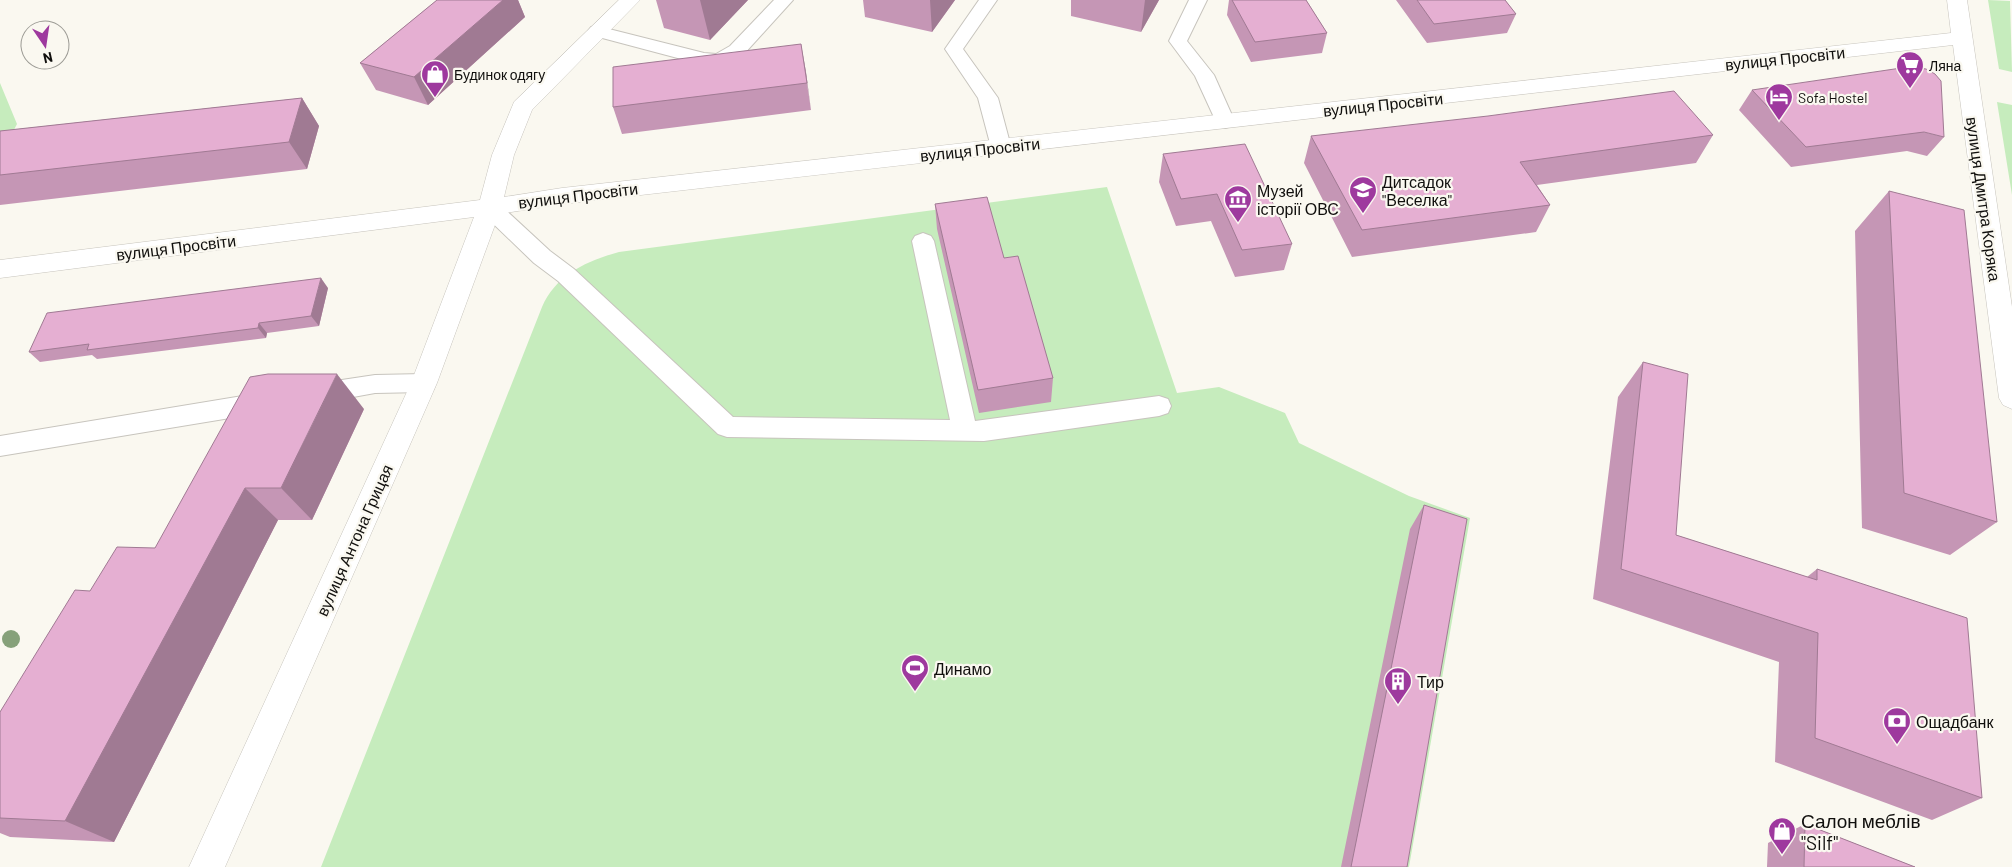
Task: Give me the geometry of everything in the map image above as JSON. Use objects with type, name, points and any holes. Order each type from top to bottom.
[{"type":"street","name":"вулиця Антона Грицая","points":[[207,867],[424,383],[469,266],[503,155],[522,107],[630,0]]},
{"type":"street","name":"вулиця Дмитра Коряка","points":[[1957,0],[2012,398]]},
{"type":"street","name":"вулиця Просвіти","points":[[0,269],[562,196],[1962,38]]},
{"type":"lane","points":[[597,31],[704,59],[719,60],[737,50],[784,0]]},
{"type":"lane","points":[[988,0],[954,49],[988,98],[1001,147]]},
{"type":"lane","points":[[1198,0],[1178,41],[1204,75],[1225,122]]},
{"type":"lane","points":[[488,207],[542,257],[566,276],[727,427],[984,431],[1159,406]]},
{"type":"lane","points":[[923,241],[965,431]]},
{"type":"lane","points":[[0,446],[375,384],[424,383]]},
{"type":"green space","points":[[1988,0],[2010,1],[2012,72],[1999,69]]},
{"type":"green space","points":[[0,83],[17,124],[0,156]]},
{"type":"green space","points":[[1997,102],[2012,105],[2012,195]]},
{"type":"green space","name":"Динамо","points":[[1107,187],[1177,393],[1219,387],[1285,413],[1299,443],[1409,496],[1470,518],[1409,867],[321,867],[542,307],[555,286],[564,278],[584,265],[619,252]]},
{"type":"building","points":[[437,0],[503,0],[414,77],[360,63]]},
{"type":"building","points":[[1232,0],[1306,0],[1327,33],[1255,42]]},
{"type":"building","points":[[1417,0],[1505,0],[1516,14],[1434,24]]},
{"type":"building","points":[[801,44],[807,83],[613,107],[613,67]]},
{"type":"building","points":[[1908,67],[1926,69],[1935,74],[1941,81],[1944,137],[1924,132],[1806,147],[1752,90]]},
{"type":"building","points":[[1674,91],[1713,135],[1520,162],[1550,205],[1362,230],[1311,136],[1488,116]]},
{"type":"building","points":[[302,98],[289,142],[0,175],[0,131]]},
{"type":"building","points":[[1245,144],[1292,244],[1242,250],[1217,194],[1181,199],[1163,154]]},
{"type":"building","points":[[1889,191],[1964,210],[1997,522],[1904,493]]},
{"type":"building","points":[[987,197],[1004,258],[1018,256],[1053,378],[978,390],[935,204]]},
{"type":"building","points":[[321,278],[311,316],[259,323],[258,328],[87,350],[89,344],[29,352],[47,313]]},
{"type":"building","points":[[1643,362],[1688,374],[1676,535],[1817,580],[1817,569],[1967,618],[1982,798],[1815,738],[1818,633],[1621,569]]},
{"type":"building","points":[[268,374],[337,374],[281,488],[245,488],[65,821],[0,818],[0,712],[75,590],[90,591],[117,547],[155,548],[250,377]]},
{"type":"building","name":"Тир","points":[[1424,505],[1467,519],[1407,867],[1351,867]]},
{"type":"building","points":[[1805,824],[1915,867],[1804,867]]},
{"type":"place","name":"Ляна","points":[[1910,89]]},
{"type":"place","name":"Будинок одягу","points":[[435,98]]},
{"type":"place","name":"Sofa Hostel","points":[[1779,121]]},
{"type":"place","name":"Дитсадок \"Веселка\"","points":[[1363,214]]},
{"type":"place","name":"Музей історії ОВС","points":[[1238,223]]},
{"type":"place","name":"Динамо","points":[[915,692]]},
{"type":"place","name":"Тир","points":[[1398,705]]},
{"type":"place","name":"Ощадбанк","points":[[1897,745]]},
{"type":"place","name":"Салон меблів \"Silf\"","points":[[1782,855]]}]
